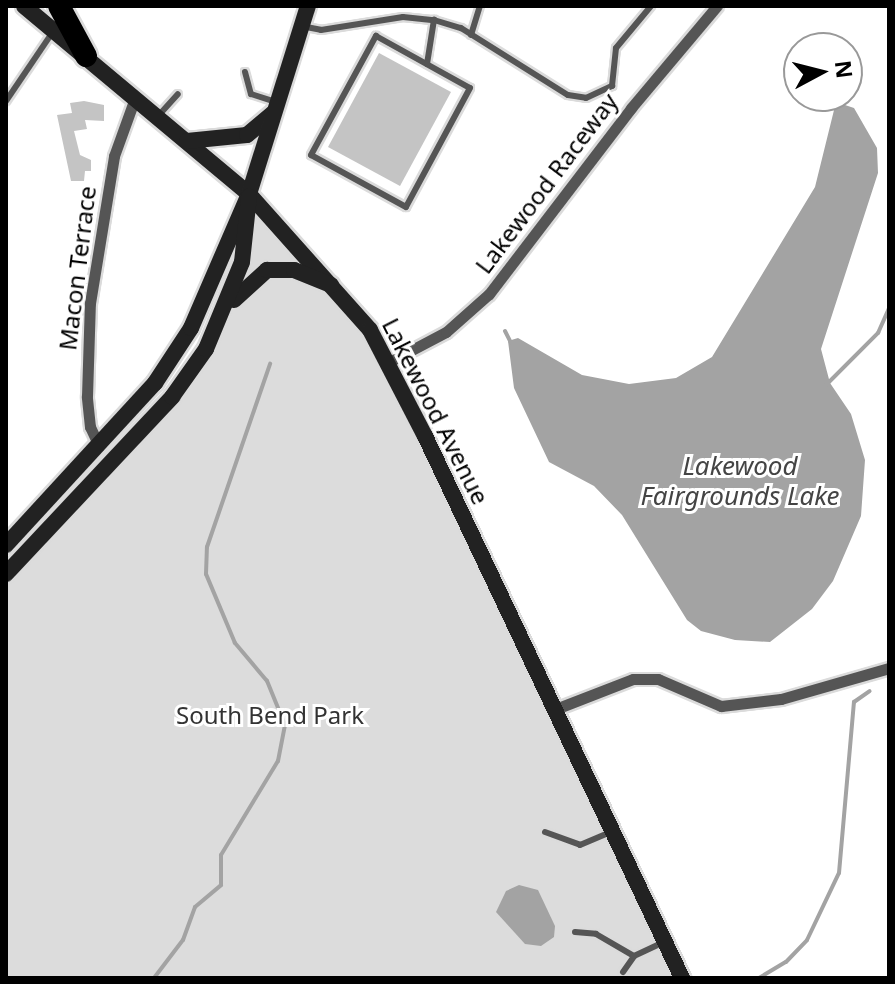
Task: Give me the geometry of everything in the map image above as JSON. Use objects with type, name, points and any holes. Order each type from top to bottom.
[{"type":"highway","points":[[59,6],[86,56]]},
{"type":"main road","name":"Lakewood Avenue","points":[[24,6],[249,194],[337,287],[389,362],[682,978]]},
{"type":"main road","points":[[6,545],[155,383],[191,328],[249,194],[308,6]]},
{"type":"main road","points":[[187,141],[247,135],[276,107]]},
{"type":"main road","points":[[219,321],[249,235],[249,194]]},
{"type":"main road","points":[[6,574],[172,397],[244,285],[267,270],[294,270],[337,287]]},
{"type":"street","name":"Lakewood Raceway","points":[[389,362],[446,332],[489,294],[631,108],[717,6]]},
{"type":"street","name":"Macon Terrace","points":[[99,446],[90,427],[87,396],[90,303],[114,156],[135,98]]},
{"type":"street","points":[[553,710],[633,679],[658,679],[721,706],[748,705],[889,668]]},
{"type":"lane","points":[[471,35],[480,6]]},
{"type":"lane","points":[[301,26],[321,30],[403,17],[434,20],[471,35],[568,95],[586,98],[612,86],[616,48],[651,6]]},
{"type":"lane","points":[[427,64],[434,20]]},
{"type":"lane","points":[[6,101],[54,30]]},
{"type":"lane","points":[[376,36],[427,64],[470,88],[406,207],[311,155],[376,36]]},
{"type":"lane","points":[[245,72],[251,94],[276,107]]},
{"type":"lane","points":[[158,117],[178,94]]},
{"type":"lane","points":[[545,832],[580,845],[611,832]]},
{"type":"lane","points":[[575,932],[596,934],[634,956]]},
{"type":"lane","points":[[623,972],[634,956],[664,942]]},
{"type":"green space","name":"South Bend Park","points":[[249,194],[389,362],[693,978],[6,978],[6,574],[206,349]]},
{"type":"water","name":"Lakewood Fairgrounds Lake","points":[[834,112],[856,112],[877,148],[878,173],[821,349],[830,383],[851,414],[865,460],[861,516],[833,581],[812,609],[770,642],[735,640],[701,631],[687,620],[622,515],[594,486],[549,462],[514,388],[508,341],[518,338],[582,375],[629,384],[676,378],[712,357],[815,187]]},
{"type":"water","points":[[519,885],[538,890],[555,926],[554,937],[541,946],[525,944],[496,912],[506,891]]},
{"type":"building","points":[[379,53],[451,92],[400,186],[328,147]]},
{"type":"building","points":[[84,101],[104,105],[104,121],[85,120],[87,129],[74,131],[80,155],[91,160],[91,171],[85,171],[84,181],[71,181],[57,115],[72,113],[70,103]]},
{"type":"waterway","points":[[826,385],[878,333],[889,308]]},
{"type":"waterway","points":[[505,331],[511,343]]},
{"type":"waterway","points":[[154,978],[183,940],[195,907],[221,885],[221,855],[278,761],[285,725],[267,681],[235,643],[206,574],[207,547],[270,364]]},
{"type":"waterway","points":[[759,978],[786,962],[807,940],[839,873],[854,702],[870,691]]}]
